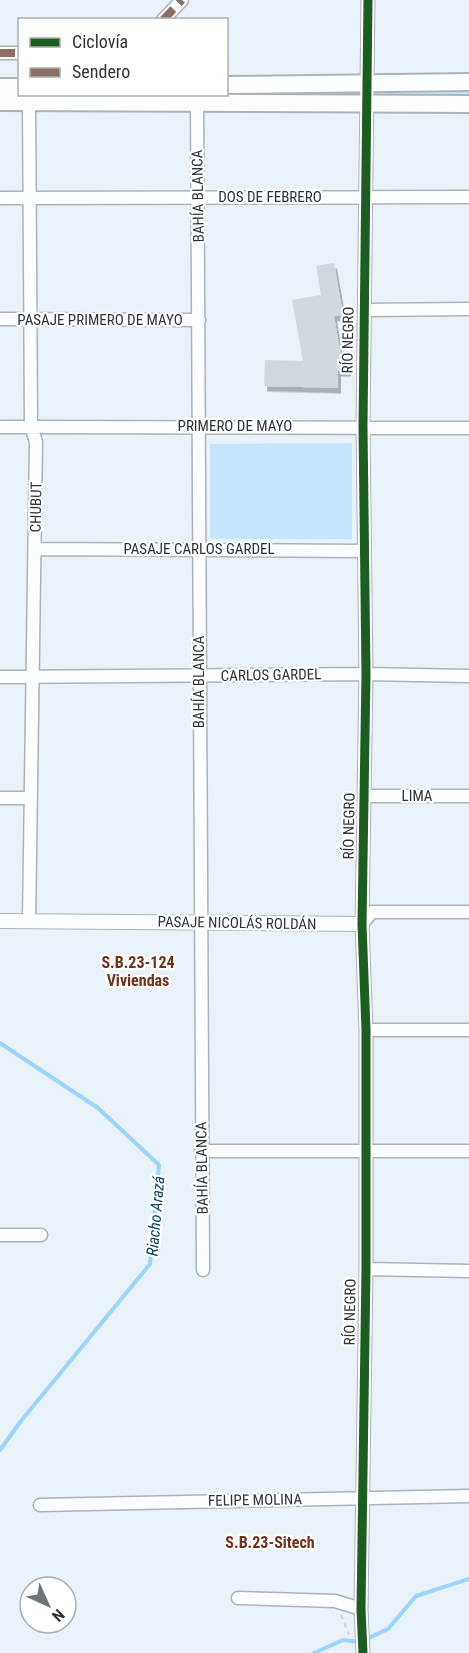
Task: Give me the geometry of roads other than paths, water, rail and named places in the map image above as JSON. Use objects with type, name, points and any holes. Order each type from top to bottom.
[{"type":"main road","points":[[228,85],[469,82]]},
{"type":"main road","points":[[0,87],[18,87]]},
{"type":"main road","points":[[0,102],[29,98],[197,98],[365,104],[469,104]]},
{"type":"street","points":[[165,18],[182,0]]},
{"type":"street","name":"RÍO NEGRO","points":[[363,1651],[361,1609],[366,1269],[364,1151],[366,1030],[362,924],[366,674],[363,426],[368,0]]},
{"type":"street","points":[[0,53],[18,53]]},
{"type":"street","name":"CHUBUT","points":[[29,98],[31,426],[36,441],[29,921]]},
{"type":"street","name":"BAHÍA BLANCA","points":[[197,98],[201,548],[198,677],[203,1270]]},
{"type":"street","name":"DOS DE FEBRERO","points":[[0,198],[469,197]]},
{"type":"street","points":[[364,310],[469,309]]},
{"type":"street","name":"PASAJE PRIMERO DE MAYO","points":[[0,319],[199,320]]},
{"type":"street","name":"PRIMERO DE MAYO","points":[[0,426],[469,428]]},
{"type":"street","name":"PASAJE CARLOS GARDEL","points":[[35,549],[201,548],[363,551]]},
{"type":"street","name":"CARLOS GARDEL","points":[[0,677],[366,674],[469,676]]},
{"type":"street","name":"LIMA","points":[[364,796],[469,796]]},
{"type":"street","points":[[0,798],[31,798]]},
{"type":"street","name":"PASAJE NICOLÁS ROLDÁN","points":[[0,921],[362,924],[372,912],[469,912]]},
{"type":"street","points":[[366,1030],[469,1030]]},
{"type":"street","points":[[201,1151],[469,1151]]},
{"type":"street","points":[[0,1235],[40,1235]]},
{"type":"street","points":[[366,1269],[469,1271]]},
{"type":"street","name":"FELIPE MOLINA","points":[[40,1505],[469,1496]]},
{"type":"street","points":[[238,1598],[335,1602],[361,1609]]},
{"type":"waterway","name":"Riacho Arazá","points":[[0,1043],[98,1108],[159,1165],[150,1264],[21,1421],[0,1450]]},
{"type":"waterway","name":"Riacho Arazá","points":[[314,1653],[343,1640],[360,1642],[388,1629],[416,1596],[469,1579]]},
{"type":"district","name":"S.B.23-124 Viviendas","points":[[138,971]]},
{"type":"district","name":"S.B.23-Sitech","points":[[270,1542]]}]
